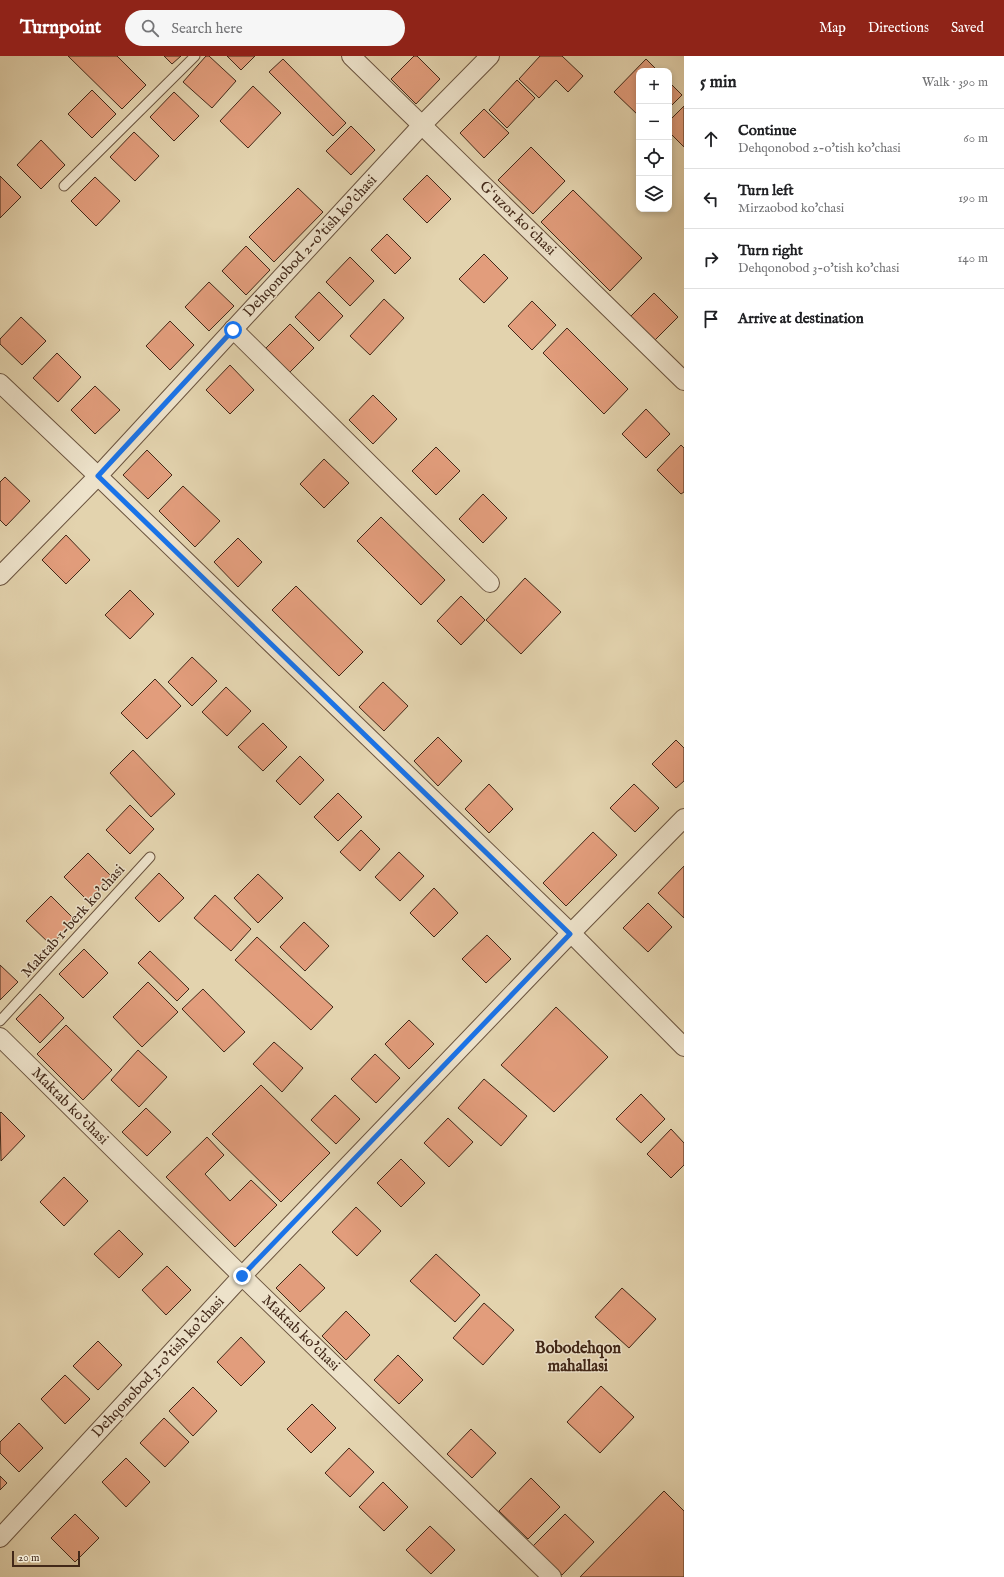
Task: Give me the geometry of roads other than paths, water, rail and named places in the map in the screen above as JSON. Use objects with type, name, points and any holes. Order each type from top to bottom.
[{"type":"street","name":"Gʻuzor koʻchasi","points":[[351,56],[684,381]]},
{"type":"street","name":"Dehqonobod 2-o'tish ko'chasi","points":[[0,576],[98,476],[422,125],[490,56]]},
{"type":"street","points":[[233,330],[490,583]]},
{"type":"street","points":[[0,383],[98,476],[684,1046]]},
{"type":"street","name":"Dehqonobod 3-o'tish ko'chasi","points":[[0,1538],[242,1276],[570,934],[684,818]]},
{"type":"street","name":"Maktab ko'chasi","points":[[0,1037],[242,1276],[552,1577]]},
{"type":"lane","points":[[64,186],[195,56]]},
{"type":"lane","name":"Maktab 1-berk ko'chasi","points":[[0,1021],[150,857]]},
{"type":"district","name":"Bobodehqon mahallasi","points":[[578,1358]]}]
